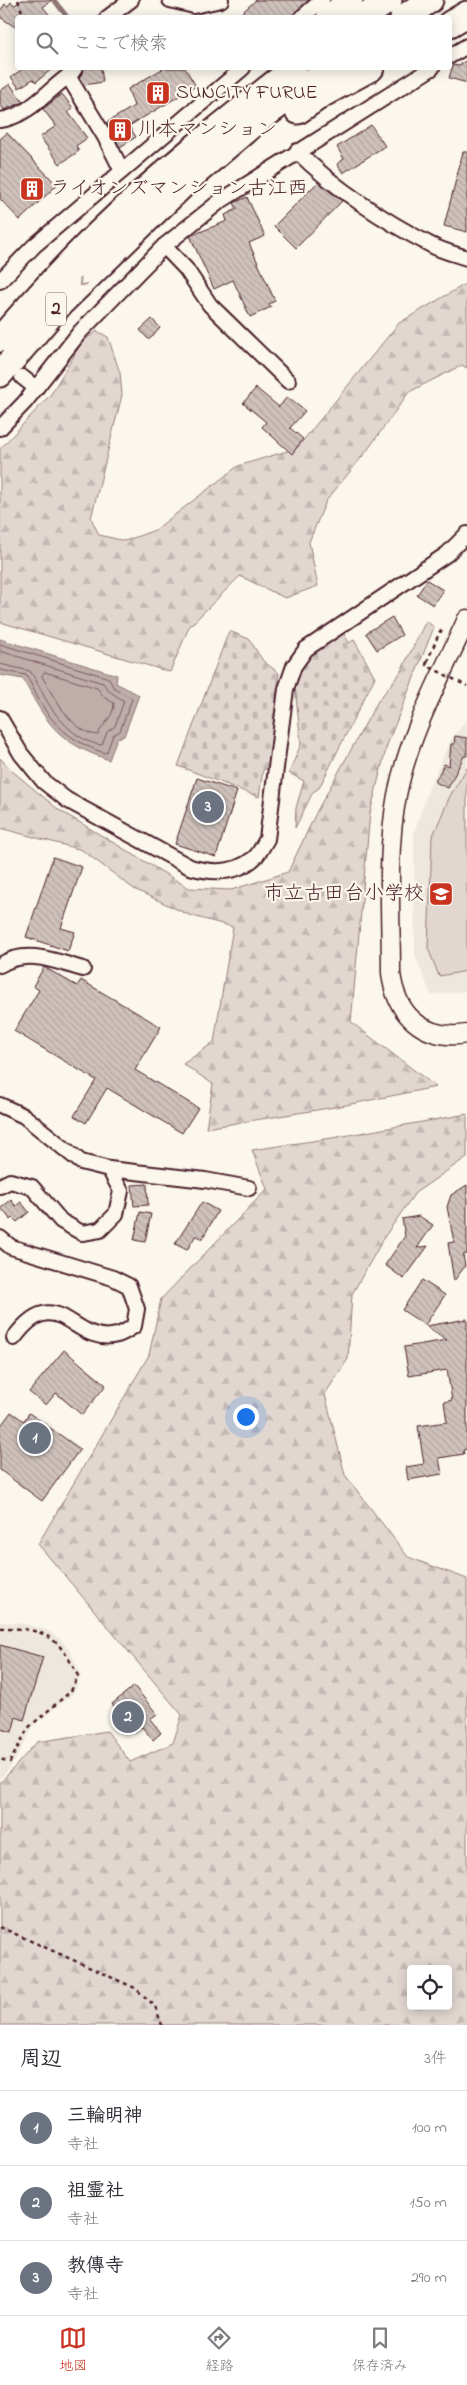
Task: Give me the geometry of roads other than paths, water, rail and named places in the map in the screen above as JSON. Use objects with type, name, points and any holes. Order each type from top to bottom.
[{"type":"highway","points":[[332,15],[350,0]]},
{"type":"highway","points":[[366,15],[389,0]]},
{"type":"highway","points":[[408,15],[430,0]]},
{"type":"highway","points":[[452,23],[467,14]]},
{"type":"highway","points":[[106,242],[147,183],[268,70]]},
{"type":"highway","name":"2","points":[[0,339],[106,242],[216,129],[291,70]]},
{"type":"highway","name":"2","points":[[11,375],[106,242],[192,176],[253,124],[327,70]]},
{"type":"highway","points":[[106,242],[323,94],[367,70]]},
{"type":"street","points":[[111,15],[130,0]]},
{"type":"street","points":[[170,0],[194,6],[221,0]]},
{"type":"street","points":[[304,15],[322,0]]},
{"type":"street","points":[[452,55],[467,46]]},
{"type":"street","points":[[0,281],[34,246],[241,70]]},
{"type":"street","points":[[0,428],[36,388],[80,332],[164,246],[219,202],[296,151],[429,70]]},
{"type":"street","points":[[0,120],[16,115],[71,72],[122,171]]},
{"type":"street","points":[[296,151],[311,165],[375,212],[432,246],[467,258]]},
{"type":"street","points":[[164,246],[186,269],[210,305],[288,381]]},
{"type":"street","points":[[11,375],[36,388]]},
{"type":"street","points":[[0,718],[21,754],[44,782],[67,800],[190,867],[211,873],[234,868],[254,859],[266,840],[286,689],[294,666],[306,649],[447,554],[467,534]]},
{"type":"street","points":[[467,618],[411,746],[397,795],[390,862],[391,973],[393,989],[399,1005],[411,1020],[424,1029],[439,1035],[467,1034]]},
{"type":"street","points":[[0,965],[12,957],[35,956],[83,969]]},
{"type":"street","points":[[0,1105],[24,1116],[81,1162],[109,1169],[206,1180],[249,1188]]},
{"type":"street","points":[[0,1186],[10,1180],[32,1187],[61,1221],[82,1233],[100,1230],[116,1214],[121,1191],[109,1169]]},
{"type":"street","points":[[0,1238],[11,1246],[113,1278],[128,1286],[137,1309],[134,1326],[117,1336],[92,1335],[63,1316],[42,1313],[25,1323],[14,1338]]},
{"type":"water","points":[[0,639],[117,675],[116,683],[139,695],[124,736],[117,738],[109,760],[78,747],[56,730],[40,709],[23,679],[0,675]]},
{"type":"waterway","points":[[54,0],[66,15]]},
{"type":"place","name":"SUNCITY FURUE","points":[[158,93]]},
{"type":"place","name":"川本マンション","points":[[120,130]]},
{"type":"place","name":"ライオンズマンション古江西","points":[[32,189]]},
{"type":"place","name":"教傳寺","points":[[208,807]]},
{"type":"place","name":"市立古田台小学校","points":[[441,894]]},
{"type":"place","name":"三輪明神","points":[[35,1438]]},
{"type":"place","name":"祖霊社","points":[[128,1717]]}]
